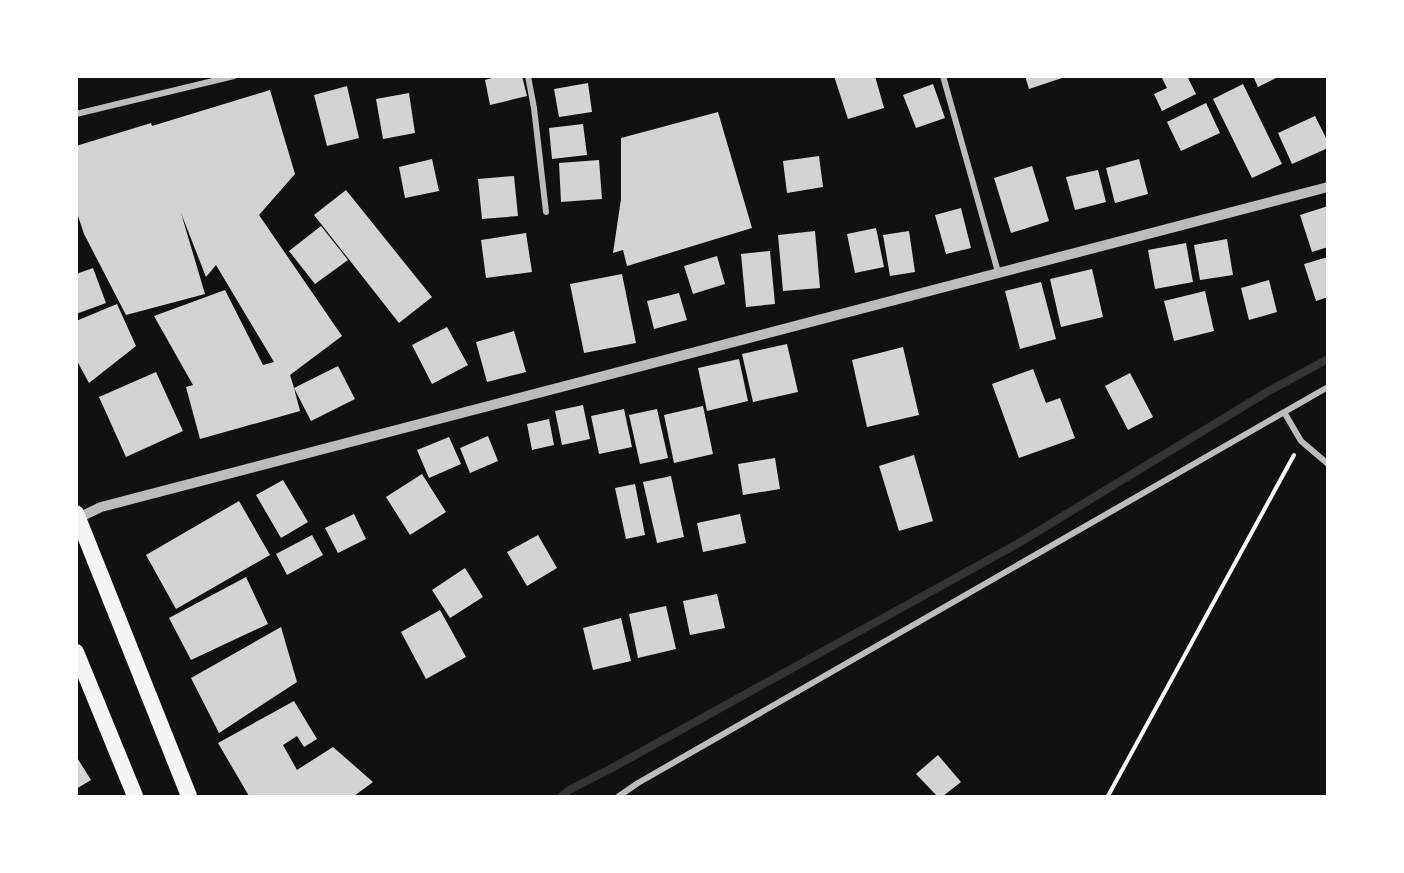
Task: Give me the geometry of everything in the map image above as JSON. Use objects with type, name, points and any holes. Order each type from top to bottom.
[{"type":"highway","points":[[77,515],[189,796]]},
{"type":"highway","points":[[76,652],[135,796]]},
{"type":"street","points":[[76,114],[234,76]]},
{"type":"street","points":[[528,76],[546,212]]},
{"type":"street","points":[[943,76],[998,272]]},
{"type":"street","points":[[77,515],[1328,187]]},
{"type":"street","points":[[619,796],[1328,387]]},
{"type":"street","points":[[1284,412],[1301,441],[1328,464]]},
{"type":"path","points":[[1108,796],[1301,441]]},
{"type":"building","points":[[498,76],[522,76],[527,96],[490,105],[485,80]]},
{"type":"building","points":[[834,76],[875,76],[884,108],[848,119]]},
{"type":"building","points":[[1025,76],[1064,76],[1065,77],[1029,89]]},
{"type":"building","points":[[1161,76],[1187,76],[1196,94],[1162,111],[1154,94],[1167,88]]},
{"type":"building","points":[[1253,76],[1280,76],[1258,87]]},
{"type":"building","points":[[588,83],[592,112],[559,117],[554,89]]},
{"type":"building","points":[[933,84],[945,118],[916,128],[903,95]]},
{"type":"building","points":[[1243,84],[1282,164],[1252,178],[1213,99]]},
{"type":"building","points":[[347,86],[359,138],[327,146],[314,95]]},
{"type":"building","points":[[270,90],[295,174],[259,215],[342,336],[290,375],[300,411],[200,439],[186,387],[193,385],[154,316],[225,290],[263,365],[274,362],[216,265],[206,277],[181,213],[205,294],[126,315],[84,234],[76,210],[76,146],[151,123],[152,126]]},
{"type":"building","points":[[409,93],[415,133],[383,139],[376,99]]},
{"type":"building","points":[[1206,103],[1220,133],[1181,151],[1167,122]]},
{"type":"building","points":[[718,112],[752,228],[627,266],[623,250],[613,253],[621,199],[621,138]]},
{"type":"building","points":[[1315,116],[1328,142],[1328,148],[1292,164],[1278,133]]},
{"type":"building","points":[[583,124],[587,155],[552,159],[549,128]]},
{"type":"building","points":[[819,156],[823,187],[787,193],[783,161]]},
{"type":"building","points":[[432,159],[439,191],[405,198],[399,167]]},
{"type":"building","points":[[1139,159],[1148,194],[1115,203],[1106,168]]},
{"type":"building","points":[[599,160],[602,199],[561,202],[559,163]]},
{"type":"building","points":[[1032,166],[1049,221],[1011,233],[994,178]]},
{"type":"building","points":[[1098,170],[1106,202],[1075,210],[1066,177]]},
{"type":"building","points":[[514,176],[518,216],[482,219],[478,179]]},
{"type":"building","points":[[346,190],[432,297],[399,323],[314,215]]},
{"type":"building","points":[[1328,206],[1328,247],[1312,252],[1300,215]]},
{"type":"building","points":[[961,208],[971,248],[946,254],[935,215]]},
{"type":"building","points":[[321,226],[348,260],[315,284],[289,251]]},
{"type":"building","points":[[876,228],[884,267],[855,273],[847,234]]},
{"type":"building","points":[[815,231],[820,288],[783,291],[778,235]]},
{"type":"building","points":[[909,231],[915,272],[890,276],[883,235]]},
{"type":"building","points":[[526,233],[532,272],[486,278],[481,240]]},
{"type":"building","points":[[1227,239],[1233,275],[1200,280],[1194,245]]},
{"type":"building","points":[[1186,243],[1193,282],[1155,289],[1148,250]]},
{"type":"building","points":[[770,251],[775,304],[746,307],[741,254]]},
{"type":"building","points":[[717,256],[725,284],[693,294],[684,266]]},
{"type":"building","points":[[1328,257],[1328,297],[1316,301],[1304,264]]},
{"type":"building","points":[[93,268],[106,303],[76,314],[76,274]]},
{"type":"building","points":[[1092,269],[1103,317],[1061,327],[1050,279]]},
{"type":"building","points":[[622,274],[636,343],[584,353],[570,284]]},
{"type":"building","points":[[1269,280],[1277,312],[1249,320],[1241,288]]},
{"type":"building","points":[[1041,282],[1056,339],[1020,349],[1005,291]]},
{"type":"building","points":[[1205,291],[1214,331],[1174,341],[1164,301]]},
{"type":"building","points":[[679,293],[687,320],[654,329],[647,301]]},
{"type":"building","points":[[117,304],[136,346],[89,383],[76,359],[76,321]]},
{"type":"building","points":[[447,327],[468,365],[432,384],[412,345]]},
{"type":"building","points":[[514,331],[526,372],[487,382],[476,342]]},
{"type":"building","points":[[787,344],[798,392],[753,402],[742,354]]},
{"type":"building","points":[[903,347],[919,415],[867,427],[852,360]]},
{"type":"building","points":[[739,359],[748,401],[707,411],[698,368]]},
{"type":"building","points":[[338,366],[355,399],[311,421],[294,388]]},
{"type":"building","points":[[1033,369],[1046,403],[1060,398],[1075,438],[1019,458],[992,384]]},
{"type":"building","points":[[156,372],[183,431],[126,457],[99,397]]},
{"type":"building","points":[[1130,373],[1153,417],[1128,430],[1105,386]]},
{"type":"building","points":[[583,405],[590,439],[562,445],[555,411]]},
{"type":"building","points":[[703,406],[713,454],[674,463],[664,415]]},
{"type":"building","points":[[624,409],[632,447],[599,454],[591,416]]},
{"type":"building","points":[[657,409],[668,458],[640,464],[629,415]]},
{"type":"building","points":[[549,419],[554,445],[532,450],[527,424]]},
{"type":"building","points":[[488,436],[498,461],[470,473],[460,448]]},
{"type":"building","points":[[449,437],[461,464],[429,478],[417,450]]},
{"type":"building","points":[[914,455],[933,521],[899,531],[879,466]]},
{"type":"building","points":[[775,458],[780,489],[743,495],[738,464]]},
{"type":"building","points":[[422,474],[446,512],[410,535],[386,497]]},
{"type":"building","points":[[671,476],[684,537],[657,543],[643,482]]},
{"type":"building","points":[[283,480],[308,522],[281,538],[256,495]]},
{"type":"building","points":[[635,484],[645,535],[626,539],[615,488]]},
{"type":"building","points":[[239,501],[270,555],[176,609],[146,555]]},
{"type":"building","points":[[354,514],[366,539],[338,553],[325,528]]},
{"type":"building","points":[[740,514],[746,543],[703,552],[697,523]]},
{"type":"building","points":[[312,535],[323,555],[287,575],[276,554]]},
{"type":"building","points":[[538,535],[557,568],[527,586],[507,552]]},
{"type":"building","points":[[465,568],[483,597],[450,618],[432,590]]},
{"type":"building","points":[[246,577],[268,624],[191,660],[169,618]]},
{"type":"building","points":[[717,594],[725,628],[690,635],[683,601]]},
{"type":"building","points":[[666,606],[676,649],[638,658],[629,614]]},
{"type":"building","points":[[440,610],[466,657],[426,679],[401,632]]},
{"type":"building","points":[[621,618],[631,661],[593,670],[583,628]]},
{"type":"building","points":[[281,627],[297,682],[219,733],[191,678]]},
{"type":"building","points":[[294,701],[317,739],[304,747],[297,736],[283,745],[297,770],[333,747],[373,782],[354,796],[249,796],[218,743]]},
{"type":"building","points":[[938,755],[961,782],[943,796],[937,796],[916,774]]},
{"type":"building","points":[[76,756],[91,780],[76,789]]},
{"type":"waterway","points":[[562,796],[569,790],[1017,544],[1267,392],[1328,359]]}]
